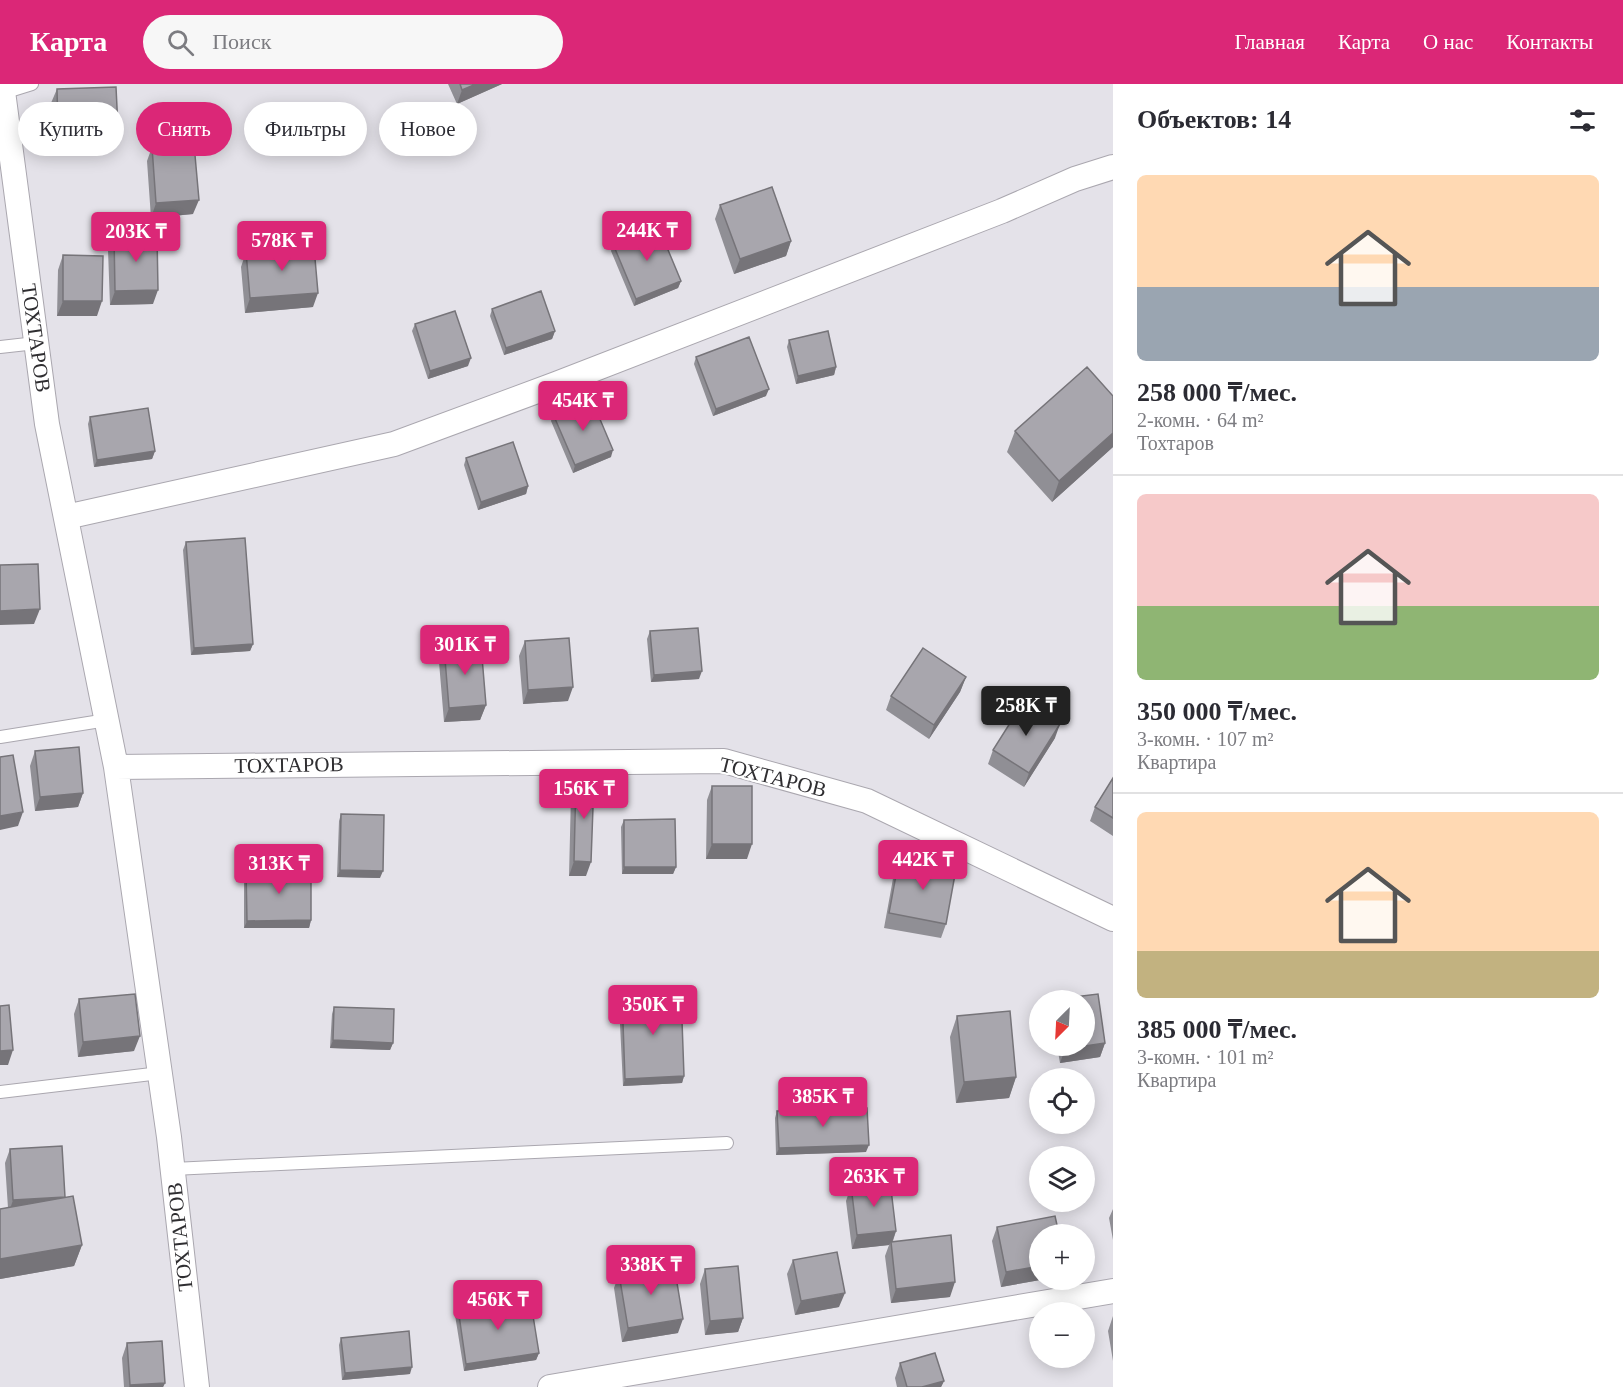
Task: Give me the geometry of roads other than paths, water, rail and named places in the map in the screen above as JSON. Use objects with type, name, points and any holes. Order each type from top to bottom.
[{"type":"street","name":"ТОХТАРОВ","points":[[2,89],[47,424],[116,767],[173,1169],[196,1387]]},
{"type":"street","points":[[66,517],[394,444],[1002,212],[1075,178],[1113,167]]},
{"type":"street","name":"ТОХТАРОВ","points":[[116,767],[724,761],[867,801],[1113,919]]},
{"type":"street","points":[[550,1387],[1113,1291]]},
{"type":"lane","points":[[2,89],[32,84]]},
{"type":"lane","points":[[0,347],[36,343]]},
{"type":"lane","points":[[0,737],[107,720]]},
{"type":"lane","points":[[0,1092],[160,1073]]},
{"type":"lane","points":[[173,1169],[728,1143]]}]
